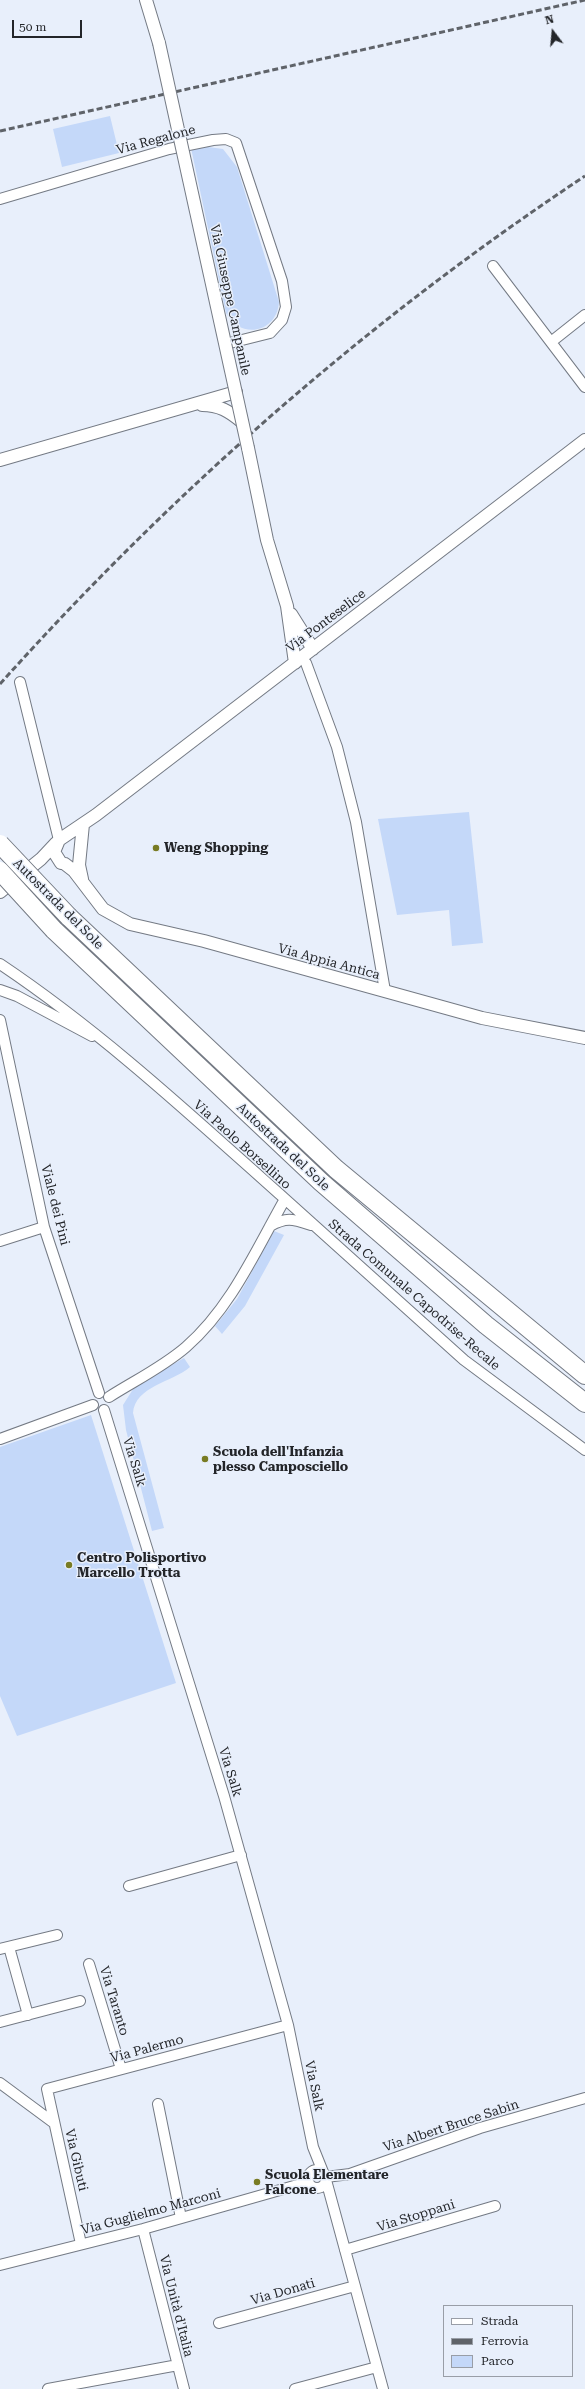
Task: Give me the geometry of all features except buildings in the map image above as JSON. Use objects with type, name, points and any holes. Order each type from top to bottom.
[{"type":"highway","name":"Autostrada del Sole","points":[[0,844],[69,917],[336,1169],[585,1375]]},
{"type":"highway","name":"Autostrada del Sole","points":[[0,871],[54,930],[321,1182],[486,1325],[585,1403]]},
{"type":"street","name":"Via Giuseppe Campanile","points":[[146,0],[159,43],[226,344],[267,540],[287,606],[300,663]]},
{"type":"street","name":"Via Regalone","points":[[0,199],[169,149],[213,140],[226,139],[236,143],[286,296],[285,314],[276,329],[270,333],[226,344]]},
{"type":"street","points":[[493,266],[585,387]]},
{"type":"street","points":[[551,342],[585,315]]},
{"type":"street","points":[[0,460],[236,392]]},
{"type":"street","points":[[193,405],[219,407],[242,422]]},
{"type":"street","name":"Via Ponteselice","points":[[0,891],[38,861],[59,840],[84,824],[300,663],[313,648],[585,440]]},
{"type":"street","name":"Via Giuseppe Campanile","points":[[287,606],[296,625],[313,648]]},
{"type":"street","points":[[300,663],[337,747],[356,822],[385,991]]},
{"type":"street","points":[[20,682],[59,840],[55,856],[63,863]]},
{"type":"street","points":[[82,882],[80,872],[80,852],[84,824]]},
{"type":"street","points":[[38,861],[74,863],[80,852],[76,840],[59,840]]},
{"type":"street","name":"Via Appia Antica","points":[[63,863],[82,882],[102,909],[130,924],[204,941],[482,1018],[585,1038]]},
{"type":"street","name":"Via Paolo Borsellino","points":[[0,964],[41,992],[106,1041],[285,1199],[229,1299],[206,1326],[174,1357],[109,1397]]},
{"type":"street","name":"Via Paolo Borsellino","points":[[0,990],[17,996],[89,1035],[106,1041]]},
{"type":"street","name":"Viale dei Pini","points":[[0,1020],[44,1227],[99,1393]]},
{"type":"street","name":"Strada Comunale Capodrise-Recale","points":[[285,1199],[464,1360],[585,1450]]},
{"type":"street","points":[[270,1226],[284,1219],[296,1220],[317,1228]]},
{"type":"street","points":[[0,1241],[44,1227]]},
{"type":"street","points":[[99,1393],[106,1394],[109,1397],[109,1404],[104,1410],[99,1410],[94,1405],[94,1398],[99,1393]]},
{"type":"street","points":[[0,1439],[94,1405]]},
{"type":"street","name":"Via Salk","points":[[104,1410],[241,1855],[288,2025],[313,2147],[325,2176],[331,2204],[383,2389]]},
{"type":"street","points":[[129,1886],[241,1855]]},
{"type":"street","points":[[28,2015],[5,1948],[57,1934]]},
{"type":"street","name":"Via Taranto","points":[[89,1964],[121,2069]]},
{"type":"street","points":[[0,2022],[80,2001]]},
{"type":"street","name":"Via Palermo","points":[[54,2123],[47,2089],[288,2025]]},
{"type":"street","name":"Via Gibuti","points":[[0,2083],[54,2123],[82,2244]]},
{"type":"street","points":[[0,2094],[10,2091]]},
{"type":"street","name":"Via Albert Bruce Sabin","points":[[325,2176],[350,2174],[480,2128],[585,2098]]},
{"type":"street","points":[[158,2104],[180,2218]]},
{"type":"street","name":"Via Salk","points":[[313,2147],[310,2180],[331,2204]]},
{"type":"street","points":[[315,2170],[325,2176],[321,2187],[310,2180],[315,2170]]},
{"type":"street","name":"Via Guglielmo Marconi","points":[[0,2265],[143,2229],[310,2180]]},
{"type":"street","name":"Via Stoppani","points":[[345,2250],[495,2206]]},
{"type":"street","name":"Via Unità d'Italia","points":[[143,2229],[184,2389]]},
{"type":"street","name":"Via Donati","points":[[219,2324],[355,2286]]},
{"type":"street","points":[[48,2389],[178,2365]]},
{"type":"street","points":[[295,2389],[377,2367]]},
{"type":"green space","points":[[110,116],[119,153],[62,167],[53,129]]},
{"type":"green space","points":[[201,146],[223,149],[237,167],[279,302],[277,312],[272,321],[257,329],[248,330],[240,327],[232,322],[226,313],[191,148]]},
{"type":"green space","points":[[469,812],[483,943],[452,946],[449,910],[397,915],[378,819]]},
{"type":"green space","points":[[274,1231],[284,1235],[245,1306],[222,1334],[215,1326],[237,1299]]},
{"type":"green space","points":[[184,1358],[190,1367],[147,1391],[135,1404],[133,1413],[164,1528],[152,1531],[126,1430],[123,1405],[135,1386]]},
{"type":"green space","name":"Centro Polisportivo Marcello Trotta","points":[[91,1415],[176,1683],[17,1736],[0,1696],[0,1447]]},
{"type":"railway","points":[[0,131],[585,0]]},
{"type":"railway","points":[[0,684],[66,612],[134,543],[204,476],[276,411],[350,349],[427,289],[505,231],[585,176]]},
{"type":"place","name":"Weng Shopping","points":[[156,848]]},
{"type":"place","name":"Scuola dell'Infanzia plesso Camposciello","points":[[205,1459]]},
{"type":"place","name":"Centro Polisportivo Marcello Trotta","points":[[69,1565]]},
{"type":"place","name":"Scuola Elementare Falcone","points":[[257,2182]]}]
